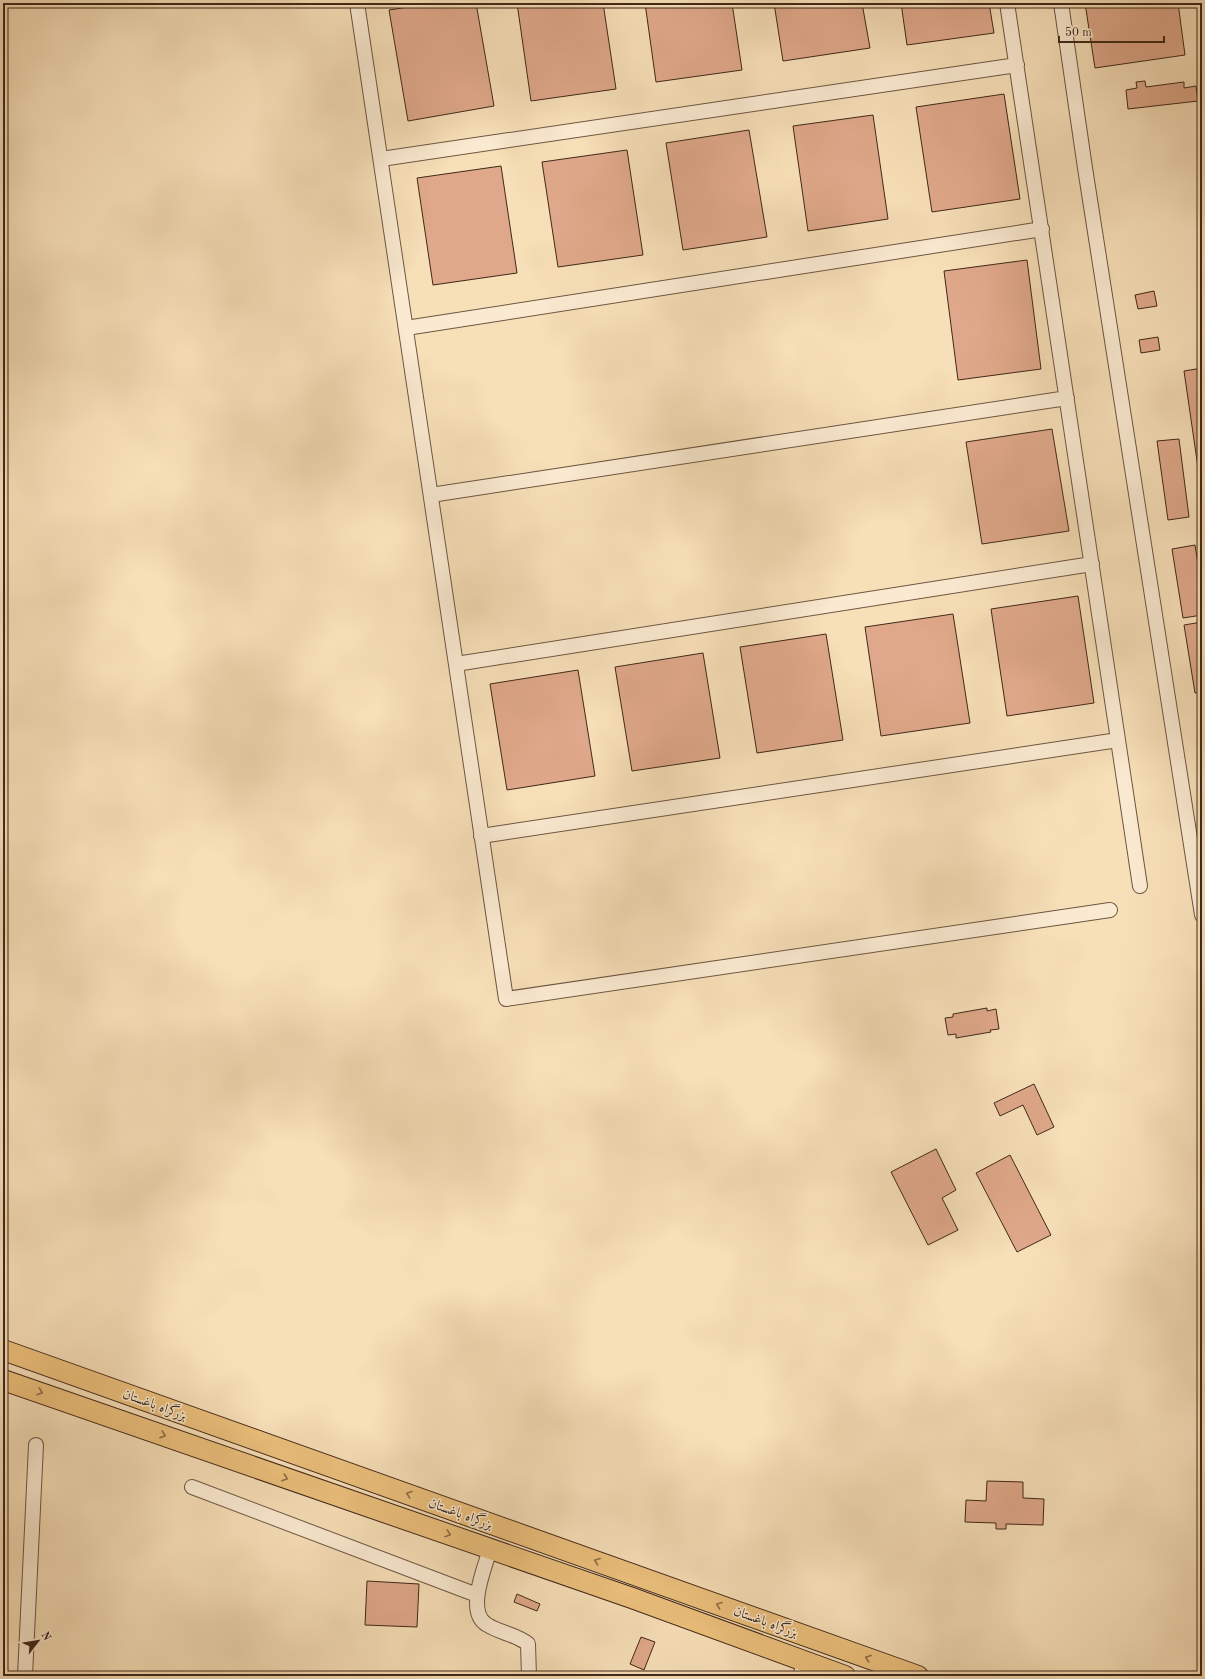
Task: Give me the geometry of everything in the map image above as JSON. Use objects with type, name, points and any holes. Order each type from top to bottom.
[{"type":"highway","name":"بزرگراه باغستان","points":[[3,1350],[918,1676]]},
{"type":"highway","name":"بزرگراه باغستان","points":[[3,1380],[490,1549],[803,1669],[845,1676]]},
{"type":"lane","points":[[358,3],[506,999],[1110,910]]},
{"type":"lane","points":[[1007,3],[1140,886]]},
{"type":"lane","points":[[1062,3],[1086,176],[1202,915]]},
{"type":"lane","points":[[381,159],[1017,65]]},
{"type":"lane","points":[[406,328],[1042,229]]},
{"type":"lane","points":[[431,495],[1067,398]]},
{"type":"lane","points":[[456,664],[1092,564]]},
{"type":"lane","points":[[481,836],[1118,740]]},
{"type":"lane","points":[[25,1676],[36,1445]]},
{"type":"lane","points":[[192,1486],[477,1595]]},
{"type":"lane","points":[[490,1549],[477,1595],[478,1612],[486,1625],[528,1644],[530,1648],[529,1676]]},
{"type":"building","points":[[434,3],[476,3],[494,106],[408,121],[389,10]]},
{"type":"building","points":[[517,3],[603,3],[616,89],[531,101]]},
{"type":"building","points":[[645,3],[732,3],[742,70],[656,82]]},
{"type":"building","points":[[774,3],[862,3],[870,48],[783,61]]},
{"type":"building","points":[[901,3],[989,3],[994,33],[907,45]]},
{"type":"building","points":[[1085,3],[1178,3],[1185,55],[1095,68]]},
{"type":"building","points":[[1145,81],[1146,87],[1184,82],[1184,88],[1196,86],[1198,101],[1128,109],[1126,90],[1137,88],[1136,82]]},
{"type":"building","points":[[1004,94],[1020,199],[932,212],[916,107]]},
{"type":"building","points":[[873,115],[888,219],[808,231],[793,126]]},
{"type":"building","points":[[749,130],[767,237],[683,250],[666,143]]},
{"type":"building","points":[[627,150],[643,255],[558,267],[542,162]]},
{"type":"building","points":[[501,166],[517,273],[433,285],[417,178]]},
{"type":"building","points":[[1027,260],[1041,369],[958,380],[944,271]]},
{"type":"building","points":[[1154,291],[1157,306],[1138,309],[1135,295]]},
{"type":"building","points":[[1158,337],[1160,350],[1141,353],[1139,340]]},
{"type":"building","points":[[1202,368],[1202,495],[1184,371]]},
{"type":"building","points":[[1052,429],[1069,531],[982,544],[966,442]]},
{"type":"building","points":[[1179,439],[1189,517],[1168,520],[1157,441]]},
{"type":"building","points":[[1195,545],[1202,589],[1202,615],[1183,618],[1172,549]]},
{"type":"building","points":[[1078,596],[1094,703],[1007,716],[991,609]]},
{"type":"building","points":[[953,614],[970,723],[881,736],[865,627]]},
{"type":"building","points":[[1202,622],[1202,692],[1195,693],[1184,625]]},
{"type":"building","points":[[826,634],[843,740],[757,753],[740,647]]},
{"type":"building","points":[[703,653],[720,758],[632,771],[615,667]]},
{"type":"building","points":[[578,670],[595,776],[507,790],[490,684]]},
{"type":"building","points":[[987,1008],[987,1011],[996,1009],[999,1029],[990,1030],[991,1032],[956,1038],[956,1034],[948,1035],[945,1018],[953,1017],[953,1014]]},
{"type":"building","points":[[1034,1084],[1054,1127],[1037,1135],[1023,1105],[1000,1116],[994,1103]]},
{"type":"building","points":[[936,1149],[956,1190],[942,1198],[958,1230],[928,1245],[891,1172]]},
{"type":"building","points":[[1010,1155],[1051,1235],[1017,1252],[976,1173]]},
{"type":"building","points":[[987,1481],[1023,1482],[1023,1498],[1044,1499],[1043,1525],[1006,1524],[1006,1529],[996,1529],[996,1523],[965,1522],[966,1500],[986,1501]]},
{"type":"building","points":[[367,1581],[419,1584],[417,1627],[365,1625]]},
{"type":"building","points":[[517,1594],[540,1604],[537,1611],[514,1602]]},
{"type":"building","points":[[641,1637],[655,1642],[644,1670],[630,1664]]}]
